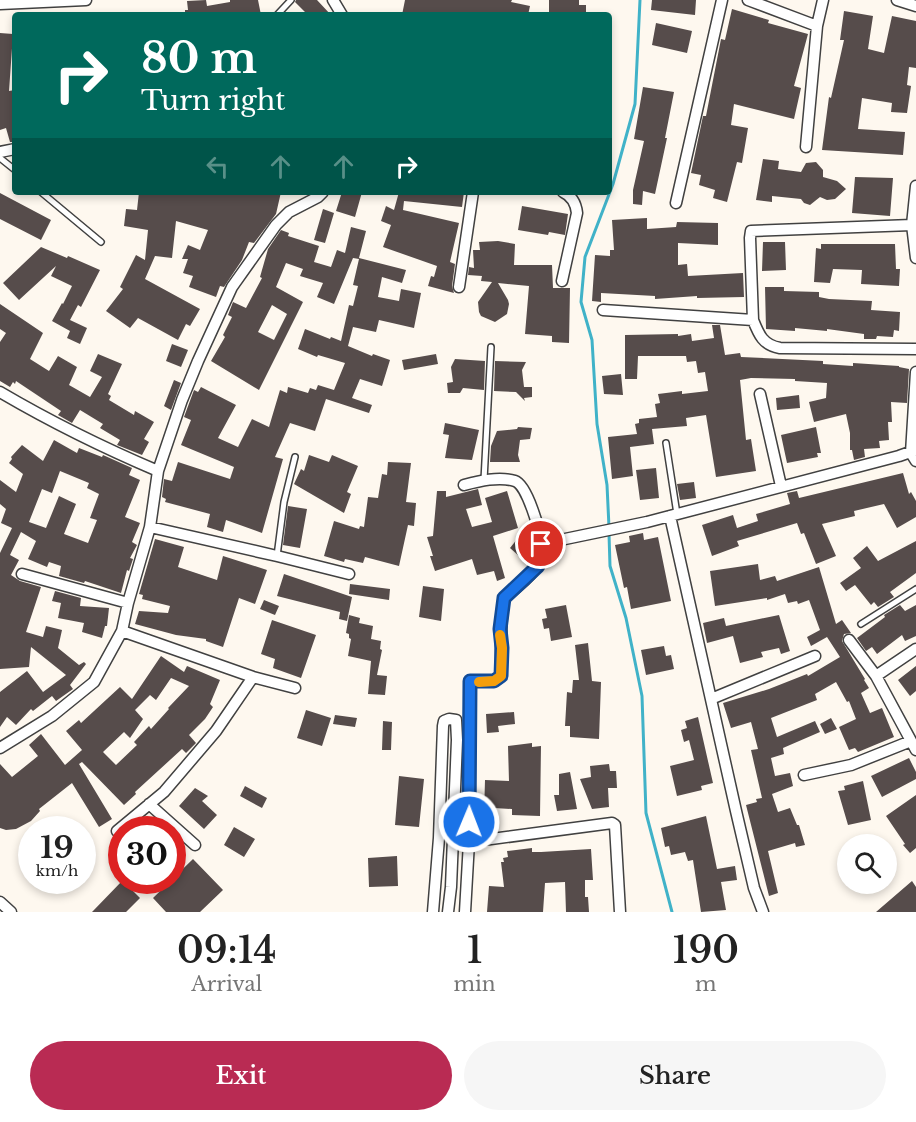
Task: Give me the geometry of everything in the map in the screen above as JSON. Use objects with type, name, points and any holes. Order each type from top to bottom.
[{"type":"street","points":[[0,4],[86,0]]},
{"type":"street","points":[[676,204],[722,0]]},
{"type":"street","points":[[748,0],[817,26]]},
{"type":"street","points":[[806,147],[817,26],[823,0]]},
{"type":"street","points":[[897,0],[916,6]]},
{"type":"street","points":[[916,186],[912,225],[916,258]]},
{"type":"street","points":[[0,748],[52,716],[94,682],[122,631],[150,527],[158,471],[190,381],[232,287],[276,225],[289,212],[320,195]]},
{"type":"street","points":[[459,287],[473,195]]},
{"type":"street","points":[[562,281],[577,213],[576,206],[567,195]]},
{"type":"street","points":[[912,225],[751,231],[750,238],[753,320],[763,342],[780,348],[916,349]]},
{"type":"street","points":[[603,310],[753,320]]},
{"type":"street","points":[[541,544],[603,532],[781,486],[915,455],[916,372]]},
{"type":"street","points":[[0,392],[28,409],[118,454],[158,471]]},
{"type":"street","points":[[760,394],[781,486]]},
{"type":"street","points":[[464,485],[484,480],[515,481],[524,487],[541,544],[538,566],[504,598],[500,629],[501,676],[494,681],[470,681],[469,842],[465,912]]},
{"type":"street","points":[[674,515],[711,699],[754,888],[763,912]]},
{"type":"street","points":[[150,527],[349,574]]},
{"type":"street","points":[[22,574],[128,603]]},
{"type":"street","points":[[122,631],[253,676],[296,688]]},
{"type":"street","points":[[804,775],[851,765],[914,746],[876,676],[849,640]]},
{"type":"street","points":[[876,676],[916,650]]},
{"type":"street","points":[[711,699],[815,656]]},
{"type":"street","points":[[135,816],[164,792],[216,730],[253,676]]},
{"type":"street","points":[[433,912],[436,898],[443,726],[444,721],[453,719],[456,720],[457,740],[448,912]]},
{"type":"street","points":[[149,804],[195,845]]},
{"type":"street","points":[[469,842],[612,823],[615,825],[620,912]]},
{"type":"street","points":[[0,902],[11,912]]},
{"type":"lane","points":[[280,12],[291,0]]},
{"type":"lane","points":[[0,158],[12,168]]},
{"type":"lane","points":[[45,195],[101,242]]},
{"type":"lane","points":[[484,480],[491,347]]},
{"type":"lane","points":[[666,443],[674,515]]},
{"type":"lane","points":[[277,556],[284,502],[295,457]]},
{"type":"lane","points":[[861,624],[916,589]]},
{"type":"building","points":[[206,0],[207,6],[230,2],[230,0],[258,0],[260,12],[185,12],[188,10],[187,1]]},
{"type":"building","points":[[296,0],[317,0],[328,12],[305,12],[295,2]]},
{"type":"building","points":[[405,0],[512,0],[511,2],[530,6],[529,12],[403,12]]},
{"type":"building","points":[[549,0],[579,0],[579,5],[586,5],[586,12],[549,12]]},
{"type":"building","points":[[652,0],[696,0],[695,15],[651,10]]},
{"type":"building","points":[[732,9],[769,20],[768,23],[808,34],[794,86],[801,88],[794,119],[734,104],[731,125],[748,128],[742,163],[737,162],[727,202],[713,198],[715,190],[699,185],[701,175],[691,173],[703,116],[706,116],[721,39],[725,40]]},
{"type":"building","points":[[844,11],[873,16],[868,49],[884,53],[892,16],[916,21],[916,68],[909,67],[907,85],[911,86],[907,113],[891,112],[892,103],[862,98],[858,129],[905,132],[903,155],[822,150],[829,97],[831,98],[844,40],[840,40]]},
{"type":"building","points":[[656,23],[692,31],[687,53],[652,45]]},
{"type":"building","points":[[0,33],[12,34],[9,91],[12,90],[12,142],[10,142],[6,128],[0,130]]},
{"type":"building","points":[[643,87],[674,92],[655,194],[643,191],[642,205],[633,204],[633,190],[644,141],[634,139]]},
{"type":"building","points":[[763,159],[779,161],[778,169],[801,172],[806,163],[816,162],[823,170],[823,177],[837,181],[846,189],[835,199],[827,200],[820,197],[810,205],[801,199],[772,196],[772,202],[756,200]]},
{"type":"building","points":[[855,177],[893,178],[890,216],[852,213]]},
{"type":"building","points":[[0,193],[51,220],[41,240],[0,219]]},
{"type":"building","points":[[139,195],[280,195],[276,214],[254,243],[249,242],[242,260],[224,287],[220,286],[216,297],[189,287],[193,276],[183,273],[188,259],[182,259],[188,245],[200,250],[208,230],[176,221],[172,258],[155,256],[145,279],[200,309],[190,326],[186,324],[178,340],[138,318],[130,328],[106,311],[123,289],[120,287],[136,255],[145,260],[148,230],[124,226],[126,209],[137,210]]},
{"type":"building","points":[[341,195],[361,195],[355,217],[336,211]]},
{"type":"building","points":[[398,195],[464,195],[462,207],[404,201],[403,210],[459,223],[450,262],[455,264],[452,286],[454,293],[428,286],[437,266],[383,247],[391,225],[381,221],[386,206],[394,210]]},
{"type":"building","points":[[522,206],[568,214],[565,235],[518,230]]},
{"type":"building","points":[[323,209],[334,213],[325,243],[314,240]]},
{"type":"building","points":[[647,218],[647,229],[676,227],[677,222],[718,223],[718,245],[678,243],[678,265],[687,264],[688,276],[743,273],[744,297],[697,298],[697,296],[655,299],[655,296],[601,293],[601,302],[592,301],[595,255],[610,256],[610,250],[614,250],[612,220]]},
{"type":"building","points":[[351,227],[366,231],[359,258],[406,270],[402,283],[382,277],[378,297],[399,301],[401,289],[421,293],[414,328],[379,320],[376,332],[353,327],[348,346],[372,356],[373,354],[390,360],[382,386],[360,379],[352,398],[372,405],[369,413],[326,399],[315,431],[290,423],[275,457],[283,459],[262,533],[226,520],[223,532],[207,527],[210,514],[165,502],[166,499],[162,497],[164,479],[172,481],[178,462],[230,479],[234,467],[181,445],[191,420],[184,417],[194,390],[198,392],[201,387],[236,405],[218,438],[238,447],[252,419],[269,427],[280,390],[287,393],[288,387],[308,393],[310,388],[316,390],[318,385],[334,390],[345,363],[318,355],[317,357],[298,349],[305,329],[341,341],[349,305],[353,306],[358,286],[353,285],[359,259],[353,258],[334,304],[317,297],[323,283],[300,276],[303,269],[286,263],[276,287],[303,302],[259,390],[211,361],[225,337],[223,335],[232,317],[228,315],[233,302],[246,308],[262,278],[260,277],[268,249],[281,230],[289,233],[288,236],[319,246],[314,262],[331,267],[337,250],[345,253]],"holes":[[[272,305],[287,314],[274,340],[258,332]]]},
{"type":"building","points":[[498,241],[515,244],[514,265],[552,265],[553,288],[570,288],[569,343],[552,342],[552,336],[525,334],[529,286],[498,283],[508,300],[507,314],[495,322],[481,316],[478,302],[492,282],[481,281],[482,276],[468,275],[469,267],[474,268],[473,250],[480,250],[479,242]]},
{"type":"building","points":[[763,242],[785,242],[786,270],[762,271]]},
{"type":"building","points":[[821,244],[895,244],[896,269],[900,269],[899,286],[861,284],[862,270],[833,269],[830,283],[814,282],[816,248],[821,249]]},
{"type":"building","points":[[41,247],[100,270],[81,307],[78,305],[70,320],[87,328],[80,344],[67,338],[70,331],[52,321],[72,286],[51,276],[56,266],[19,300],[3,283]]},
{"type":"building","points":[[765,287],[784,287],[784,291],[819,292],[819,297],[829,299],[872,301],[871,310],[900,312],[899,331],[894,330],[893,337],[877,336],[876,339],[864,339],[864,334],[827,329],[827,331],[795,328],[795,331],[766,329]]},
{"type":"building","points":[[0,304],[43,333],[30,359],[49,371],[58,356],[77,367],[69,385],[90,397],[102,377],[90,371],[98,354],[122,364],[108,394],[111,396],[109,400],[134,415],[135,411],[154,422],[144,439],[149,442],[142,455],[117,445],[120,440],[100,428],[103,424],[80,410],[72,423],[58,415],[61,411],[16,381],[10,387],[0,381],[0,342],[6,333],[0,329]]},
{"type":"building","points":[[712,325],[720,325],[725,355],[740,353],[741,357],[823,361],[823,364],[853,366],[853,363],[899,366],[909,369],[907,403],[891,402],[892,422],[888,422],[889,440],[879,441],[880,448],[864,449],[865,457],[854,460],[852,450],[850,450],[850,433],[846,414],[814,422],[809,402],[826,398],[827,383],[795,381],[795,379],[751,378],[740,380],[746,440],[751,439],[756,471],[716,477],[706,415],[686,418],[687,426],[652,429],[654,444],[630,447],[633,476],[612,479],[608,437],[637,434],[635,424],[639,423],[639,419],[657,417],[655,404],[660,403],[658,394],[708,391],[705,372],[698,373],[696,361],[687,362],[686,356],[638,356],[637,379],[625,379],[625,335],[678,334],[678,336],[691,334],[692,341],[714,338]]},
{"type":"building","points":[[172,344],[188,350],[181,367],[166,361]]},
{"type":"building","points":[[436,354],[438,364],[404,370],[402,360]]},
{"type":"building","points":[[455,359],[485,361],[484,390],[463,388],[460,393],[448,393],[447,383],[453,382],[451,367]]},
{"type":"building","points":[[495,361],[526,362],[522,370],[524,387],[532,387],[532,397],[524,398],[525,401],[516,392],[494,391]]},
{"type":"building","points":[[621,374],[623,395],[604,394],[602,376]]},
{"type":"building","points":[[174,380],[181,383],[171,410],[164,406]]},
{"type":"building","points":[[799,395],[800,408],[777,410],[776,398]]},
{"type":"building","points":[[445,423],[479,430],[472,460],[445,458],[449,435],[443,434]]},
{"type":"building","points":[[518,427],[532,428],[530,439],[520,440],[518,455],[520,462],[490,462],[491,446],[497,431]]},
{"type":"building","points":[[816,427],[821,453],[817,453],[818,457],[787,463],[781,435]]},
{"type":"building","points":[[54,440],[77,453],[79,448],[102,457],[103,455],[132,468],[129,475],[140,480],[125,517],[140,523],[132,542],[137,545],[130,558],[133,559],[129,571],[127,570],[121,593],[85,581],[84,583],[59,576],[61,566],[49,562],[47,567],[28,559],[36,541],[21,532],[10,555],[19,560],[11,575],[20,581],[41,587],[26,632],[43,637],[46,626],[62,630],[58,648],[79,665],[84,662],[86,664],[70,685],[73,689],[56,701],[52,696],[33,711],[31,709],[16,725],[7,717],[0,727],[0,692],[27,671],[43,692],[66,675],[31,647],[29,667],[0,669],[0,553],[12,528],[1,523],[6,509],[0,504],[0,480],[16,492],[23,474],[9,463],[11,457],[22,445],[43,461]],"holes":[[[60,471],[89,483],[87,488],[99,494],[90,518],[97,520],[88,543],[64,534],[76,504],[59,496],[46,528],[29,522],[42,489],[52,493]]]},
{"type":"building","points":[[309,455],[329,462],[332,455],[358,466],[347,492],[351,494],[344,513],[294,484],[301,469],[304,471]]},
{"type":"building","points":[[388,462],[411,463],[406,502],[416,503],[414,526],[408,525],[399,566],[365,557],[363,563],[345,559],[344,562],[324,556],[334,521],[359,529],[360,526],[364,527],[368,497],[378,498],[382,474],[387,475]]},
{"type":"building","points":[[656,468],[659,498],[640,500],[636,470]]},
{"type":"building","points":[[903,473],[909,494],[911,492],[916,501],[916,517],[897,528],[884,504],[854,511],[855,516],[822,524],[836,556],[816,564],[804,533],[801,534],[797,523],[737,541],[739,546],[712,556],[702,525],[733,515],[737,528],[758,521],[756,514],[790,504],[787,493],[797,491],[799,498]]},
{"type":"building","points":[[694,482],[696,498],[680,500],[677,484]]},
{"type":"building","points":[[478,489],[482,505],[466,509],[472,527],[492,522],[485,498],[507,491],[518,528],[493,536],[505,578],[497,581],[494,571],[477,575],[472,559],[435,571],[430,556],[433,556],[427,537],[433,536],[437,491],[446,491],[446,497]]},
{"type":"building","points":[[288,506],[307,509],[300,548],[283,545]]},
{"type":"building","points":[[643,533],[644,540],[658,537],[671,601],[631,609],[615,545],[630,542],[629,536]]},
{"type":"building","points":[[518,538],[528,546],[519,556],[510,548]]},
{"type":"building","points":[[155,539],[184,547],[178,567],[217,580],[223,556],[267,570],[255,604],[239,598],[223,647],[206,641],[206,639],[176,635],[135,624],[139,611],[168,613],[170,606],[142,599],[143,595],[139,594]]},
{"type":"building","points":[[916,541],[916,573],[890,592],[894,597],[878,607],[874,602],[871,605],[855,585],[846,591],[840,583],[861,568],[853,558],[867,546],[878,561]]},
{"type":"building","points":[[758,564],[760,580],[775,576],[777,581],[819,567],[836,624],[842,620],[851,633],[844,634],[842,641],[869,688],[861,693],[870,713],[882,708],[894,737],[858,752],[855,748],[849,750],[839,727],[856,719],[849,701],[847,702],[836,682],[815,694],[817,700],[771,718],[777,737],[815,721],[820,732],[783,748],[784,754],[771,758],[775,776],[790,773],[793,786],[772,794],[778,812],[790,808],[799,825],[805,845],[796,847],[795,843],[768,851],[778,893],[769,896],[746,805],[762,798],[751,750],[758,749],[751,722],[731,728],[723,703],[807,674],[808,676],[840,657],[827,637],[811,646],[807,637],[820,630],[809,600],[798,604],[797,601],[788,603],[785,594],[767,600],[767,598],[715,606],[710,571]]},
{"type":"building","points":[[284,574],[352,597],[347,621],[339,619],[340,612],[277,596]]},
{"type":"building","points":[[350,584],[390,589],[389,600],[349,594]]},
{"type":"building","points":[[423,586],[444,589],[441,621],[419,617]]},
{"type":"building","points":[[55,591],[81,598],[80,606],[109,608],[107,626],[105,626],[102,638],[82,632],[84,623],[58,618],[61,603],[52,601]]},
{"type":"building","points":[[264,600],[279,606],[275,615],[260,609]]},
{"type":"building","points":[[566,605],[572,637],[551,641],[549,628],[544,629],[542,619],[547,618],[545,609]]},
{"type":"building","points":[[900,605],[905,611],[916,605],[916,636],[905,641],[902,635],[877,654],[872,647],[866,651],[857,638],[885,617],[884,615]]},
{"type":"building","points":[[349,615],[360,618],[359,623],[373,626],[371,639],[381,641],[380,649],[382,650],[377,675],[387,676],[385,695],[368,694],[371,661],[348,656],[351,639],[346,633]]},
{"type":"building","points":[[779,615],[790,651],[781,654],[779,648],[761,652],[763,657],[740,663],[733,636],[707,643],[703,623],[724,618],[726,626]]},
{"type":"building","points":[[272,620],[316,635],[301,678],[273,668],[275,659],[261,654]]},
{"type":"building","points":[[588,643],[592,681],[601,682],[599,739],[570,737],[570,726],[565,726],[567,692],[572,693],[573,680],[579,680],[575,645]]},
{"type":"building","points":[[664,646],[666,656],[671,655],[674,669],[646,675],[641,650]]},
{"type":"building","points":[[161,656],[184,672],[187,666],[220,680],[210,704],[213,707],[189,735],[196,743],[186,753],[182,749],[124,805],[82,762],[79,764],[110,816],[108,816],[108,821],[99,827],[96,816],[92,816],[72,783],[39,809],[36,816],[18,816],[18,828],[6,830],[0,828],[0,764],[12,777],[38,756],[29,745],[41,734],[65,765],[82,750],[66,731],[79,720],[81,723],[120,687],[132,699]],"holes":[[[171,678],[189,686],[151,729],[149,726],[134,742],[137,745],[116,765],[103,752],[124,732],[130,738],[143,719],[135,710],[150,695],[156,700]]]},
{"type":"building","points":[[916,666],[916,691],[910,696],[898,680]]},
{"type":"building","points":[[306,710],[331,718],[322,746],[297,738]]},
{"type":"building","points":[[514,712],[515,724],[498,726],[499,732],[487,733],[486,714]]},
{"type":"building","points":[[335,715],[357,718],[355,727],[333,724]]},
{"type":"building","points":[[698,717],[713,783],[701,786],[702,790],[677,796],[670,766],[694,760],[689,740],[684,742],[681,730],[687,728],[685,721]]},
{"type":"building","points":[[831,718],[837,729],[825,734],[820,724]]},
{"type":"building","points":[[383,721],[392,722],[391,750],[382,750]]},
{"type":"building","points":[[532,743],[532,747],[541,746],[540,816],[512,815],[512,809],[494,808],[493,824],[477,823],[477,815],[484,815],[485,780],[509,781],[508,746]]},
{"type":"building","points":[[909,758],[916,772],[916,779],[882,797],[871,776]]},
{"type":"building","points":[[609,764],[610,771],[616,771],[617,788],[608,788],[609,807],[592,809],[580,779],[591,777],[590,766]]},
{"type":"building","points":[[570,772],[577,809],[557,811],[554,795],[559,795],[559,774]]},
{"type":"building","points":[[399,776],[424,779],[419,827],[395,825]]},
{"type":"building","points":[[863,781],[871,820],[848,825],[838,791],[845,790],[844,786]]},
{"type":"building","points":[[245,786],[267,798],[262,808],[240,796]]},
{"type":"building","points":[[195,788],[208,796],[202,801],[217,815],[204,829],[179,806]]},
{"type":"building","points":[[916,795],[916,848],[910,853],[886,816]]},
{"type":"building","points":[[706,816],[717,869],[735,866],[737,880],[721,882],[726,910],[701,912],[693,860],[688,861],[685,852],[671,855],[669,846],[665,847],[661,828]]},
{"type":"building","points":[[234,827],[255,839],[244,857],[224,845]]},
{"type":"building","points":[[532,848],[532,852],[591,849],[593,880],[585,880],[585,897],[588,897],[589,912],[566,912],[565,882],[545,883],[543,912],[487,912],[489,886],[504,887],[501,862],[504,862],[503,858],[508,857],[507,851]]},
{"type":"building","points":[[397,856],[398,886],[369,887],[368,858]]},
{"type":"building","points":[[193,859],[223,890],[200,912],[166,912],[153,898],[157,894],[186,894],[186,866]]},
{"type":"building","points":[[912,881],[916,887],[916,912],[876,912],[897,894]]},
{"type":"building","points":[[109,894],[136,894],[140,898],[126,912],[92,912]]},
{"type":"waterway","points":[[612,187],[635,104],[640,0]]},
{"type":"waterway","points":[[609,195],[585,257],[581,302],[592,340],[597,424],[607,485],[609,527]]},
{"type":"waterway","points":[[609,534],[610,566],[626,618],[642,696],[646,813],[672,912]]},
{"type":"slow traffic","points":[[479,682],[494,681],[501,676],[500,635]]},
{"type":"route","points":[[469,822],[470,681],[494,681],[501,676],[500,629],[504,598],[538,566],[541,544]]}]
